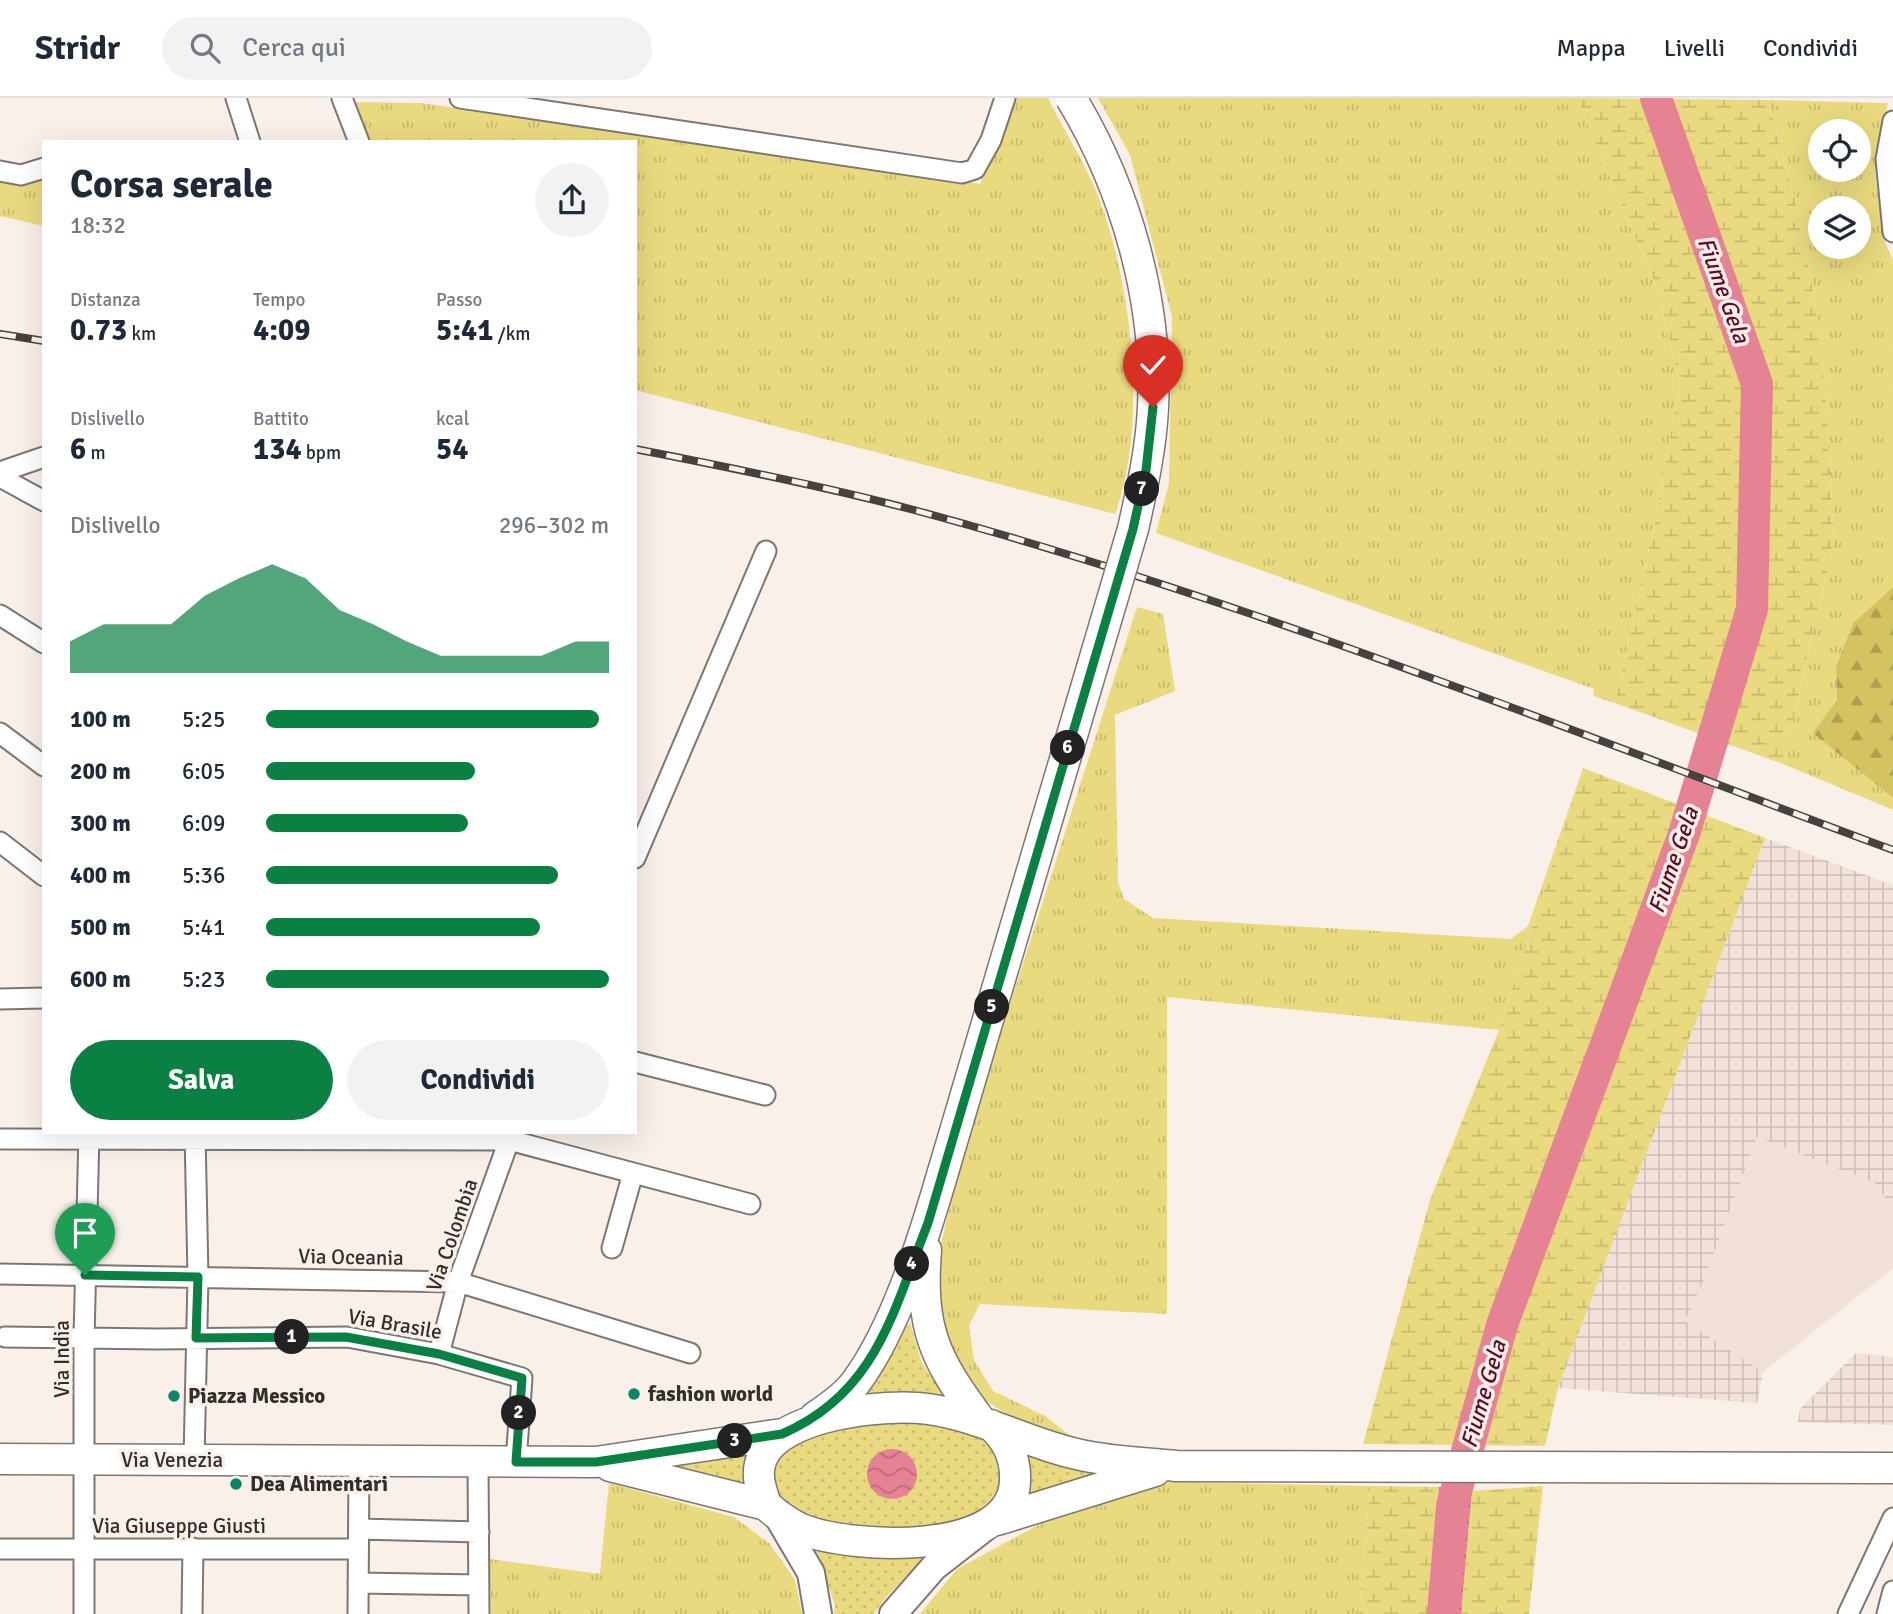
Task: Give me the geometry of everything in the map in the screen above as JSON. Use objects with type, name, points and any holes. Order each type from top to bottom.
[{"type":"main road","points":[[771,1510],[758,1475],[762,1456],[793,1430],[838,1401],[855,1384],[885,1332],[928,1223],[1133,529],[1146,470],[1153,407],[1151,337],[1142,277],[1123,212],[1094,136],[1071,98]]},
{"type":"main road","points":[[928,1223],[925,1312],[930,1337],[946,1372],[986,1423],[1004,1438],[1016,1470],[1015,1488],[1009,1508],[990,1525]]},
{"type":"main road","name":"Via Venezia","points":[[0,1459],[596,1462],[793,1430],[836,1415],[926,1408],[986,1423],[1035,1443],[1091,1457],[1176,1466]]},
{"type":"main road","name":"Via Venezia","points":[[596,1462],[771,1510],[801,1529],[874,1543],[913,1542],[990,1525],[1118,1480],[1176,1466]]},
{"type":"main road","points":[[1176,1466],[1893,1468]]},
{"type":"street","points":[[236,98],[249,140]]},
{"type":"street","points":[[342,98],[358,140]]},
{"type":"street","points":[[460,98],[962,173],[975,169],[991,141],[1005,98]]},
{"type":"street","points":[[1893,121],[1886,159],[1893,232]]},
{"type":"street","points":[[0,171],[21,175],[42,169]]},
{"type":"street","points":[[0,475],[42,458]]},
{"type":"street","points":[[0,475],[42,500]]},
{"type":"street","points":[[637,853],[766,551]]},
{"type":"street","points":[[0,615],[42,642]]},
{"type":"street","points":[[0,733],[42,764]]},
{"type":"street","points":[[0,842],[42,874]]},
{"type":"street","points":[[0,999],[42,998]]},
{"type":"street","points":[[637,1063],[765,1095]]},
{"type":"street","points":[[0,1139],[88,1136],[510,1136],[750,1204]]},
{"type":"street","name":"Via India","points":[[84,1614],[86,1460],[83,1339],[88,1136]]},
{"type":"street","name":"Via Colombia","points":[[439,1354],[458,1282],[510,1136]]},
{"type":"street","points":[[194,1460],[198,1277],[195,1137]]},
{"type":"street","points":[[612,1248],[633,1173]]},
{"type":"street","name":"Via Oceania","points":[[0,1274],[458,1282],[690,1353]]},
{"type":"street","name":"Via Brasile","points":[[5,1337],[346,1337],[439,1354],[522,1378],[516,1462]]},
{"type":"street","points":[[358,1614],[359,1461]]},
{"type":"street","points":[[478,1462],[479,1614]]},
{"type":"street","points":[[771,1510],[811,1573],[818,1614]]},
{"type":"street","points":[[1848,1614],[1893,1518]]},
{"type":"street","points":[[893,1614],[934,1567],[990,1525]]},
{"type":"street","name":"Via Giuseppe Giusti","points":[[0,1549],[193,1548],[478,1532]]},
{"type":"street","points":[[192,1614],[193,1548]]},
{"type":"street","points":[[358,1583],[479,1585]]},
{"type":"street","points":[[1887,1614],[1893,1591]]},
{"type":"shaded area","points":[[1765,838],[1893,885],[1893,1209],[1875,1183],[1757,1137],[1703,1282],[1685,1321],[1763,1372],[1757,1403],[1558,1388]]},
{"type":"shaded area","points":[[1757,1137],[1875,1183],[1893,1209],[1893,1268],[1763,1372],[1684,1321],[1703,1282]]},
{"type":"shaded area","points":[[1856,1353],[1893,1357],[1893,1425],[1798,1422],[1800,1409]]},
{"type":"green space","points":[[1013,98],[1048,98],[1099,198],[1111,233],[1127,313],[1132,356],[1131,440],[1125,479],[1115,514],[637,391],[637,140],[365,140],[350,102],[421,103],[980,184]]},
{"type":"green space","points":[[1098,98],[1577,98],[1656,286],[1680,383],[1654,526],[1615,703],[1593,696],[1594,689],[1156,533],[1169,483],[1172,317],[1130,155]]},
{"type":"green space","points":[[1577,98],[1768,100],[1801,222],[1823,352],[1834,542],[1783,764],[1615,703],[1654,526],[1680,383],[1656,286]]},
{"type":"green space","points":[[1768,100],[1888,103],[1875,173],[1884,240],[1893,260],[1893,587],[1853,623],[1836,666],[1837,698],[1814,733],[1893,798],[1893,810],[1783,764],[1834,542],[1823,352],[1801,222]]},
{"type":"green space","points":[[42,176],[42,226],[0,216],[0,177]]},
{"type":"green space","points":[[1893,587],[1893,798],[1813,733],[1837,699],[1836,666],[1853,623]]},
{"type":"green space","points":[[1137,607],[1163,614],[1175,691],[1115,715],[1118,882],[1124,899],[1153,918],[1511,939],[1528,926],[1583,768],[1499,1030],[1167,997],[1167,1314],[980,1304],[969,1325],[974,1360],[993,1391],[1045,1416],[1073,1438],[1024,1426],[980,1397],[948,1344],[935,1309],[939,1252],[964,1148]]},
{"type":"green space","points":[[1583,768],[1765,838],[1558,1388],[1545,1446],[1363,1444],[1430,1200],[1499,1030]]},
{"type":"green space","points":[[910,1322],[921,1361],[949,1404],[901,1394],[860,1395]]},
{"type":"green space","points":[[862,1420],[943,1424],[980,1438],[994,1450],[1003,1467],[1004,1478],[999,1495],[987,1509],[980,1512],[927,1525],[886,1528],[825,1520],[805,1515],[787,1505],[775,1488],[772,1471],[776,1458],[786,1447],[799,1439]]},
{"type":"green space","points":[[753,1452],[751,1494],[641,1463]]},
{"type":"green space","points":[[1024,1453],[1056,1464],[1098,1471],[1025,1501],[1030,1479]]},
{"type":"green space","points":[[1161,1482],[1370,1486],[1359,1614],[920,1614],[957,1569],[1060,1513]]},
{"type":"green space","points":[[609,1483],[734,1517],[770,1544],[795,1580],[802,1614],[491,1614],[490,1559],[600,1574]]},
{"type":"green space","points":[[1370,1486],[1439,1487],[1427,1614],[1359,1614]]},
{"type":"green space","points":[[1543,1486],[1529,1614],[1461,1614],[1472,1491]]},
{"type":"green space","points":[[934,1549],[885,1598],[874,1614],[834,1614],[835,1605],[816,1550],[875,1553]]},
{"type":"water","points":[[892,1449],[910,1456],[917,1474],[910,1492],[892,1499],[874,1492],[867,1474],[874,1456]]},
{"type":"water","points":[[1439,1487],[1472,1491],[1461,1614],[1427,1614]]},
{"type":"waterway","name":"Fiume Gela","points":[[1443,1614],[1452,1506],[1502,1325],[1684,834],[1752,609],[1757,384],[1656,98]]},
{"type":"railway","points":[[0,334],[42,341]]},
{"type":"railway","points":[[637,449],[810,485],[914,510],[1162,584],[1408,669],[1893,850]]},
{"type":"place","name":"fashion world","points":[[634,1394]]},
{"type":"place","name":"Piazza Messico","points":[[174,1396]]},
{"type":"place","name":"Dea Alimentari","points":[[236,1484]]},
{"type":"route","points":[[85,1275],[198,1277],[196,1338],[346,1337],[439,1354],[522,1378],[516,1462],[596,1462],[782,1434],[803,1425],[838,1401],[855,1384],[885,1332],[928,1223],[1133,529],[1146,470],[1153,407]]}]
